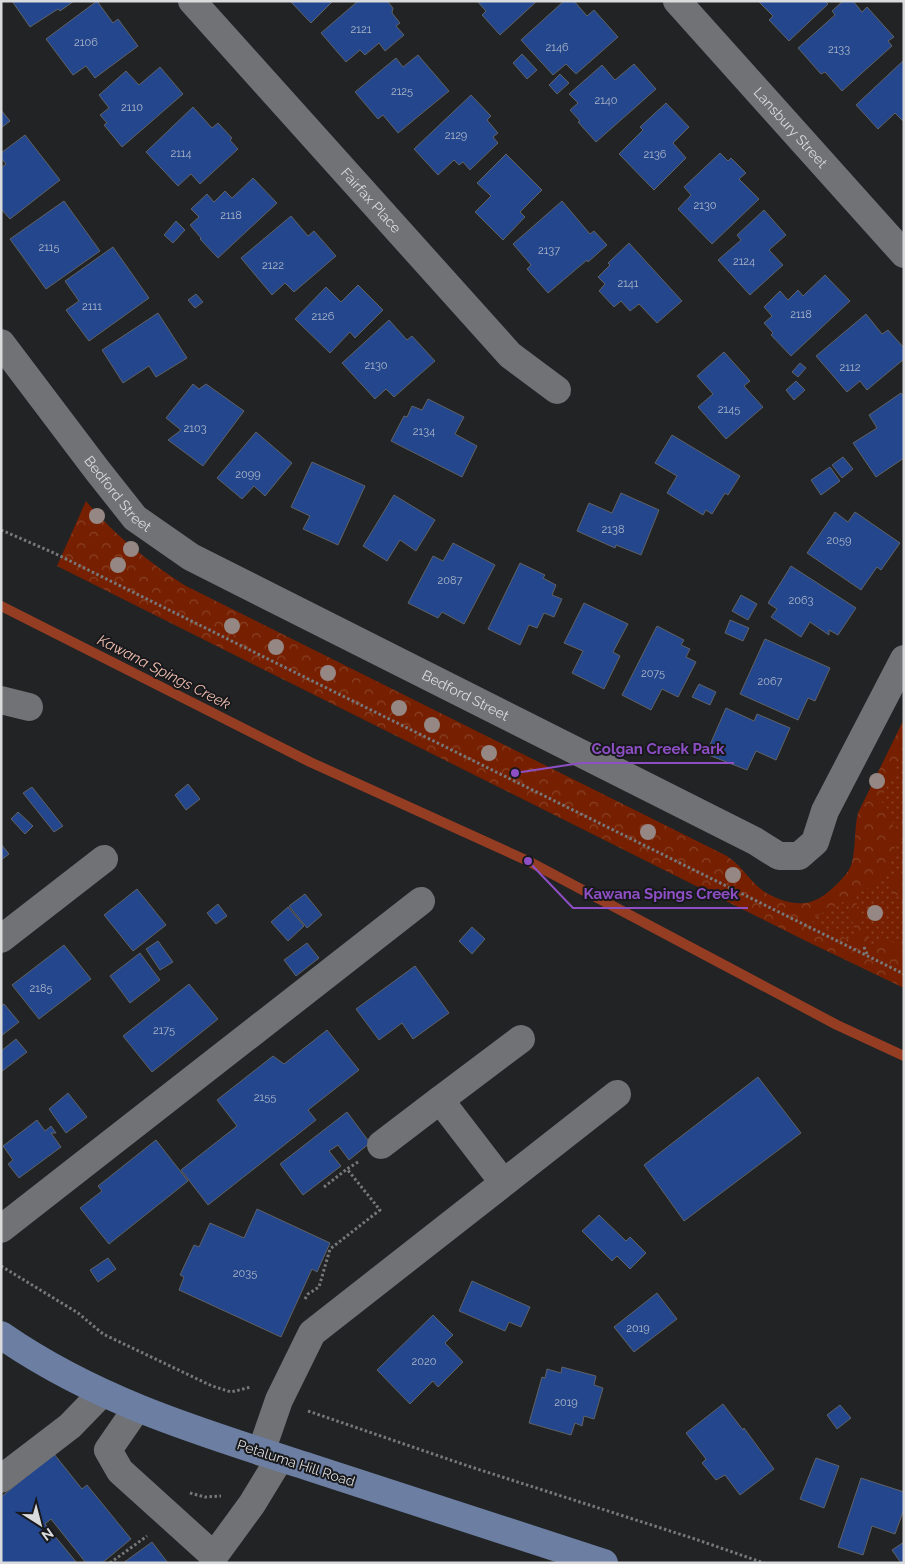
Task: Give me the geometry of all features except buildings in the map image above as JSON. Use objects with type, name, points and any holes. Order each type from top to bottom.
[{"type":"main road","name":"Petaluma Hill Road","points":[[1,1335],[17,1346],[102,1393],[156,1416],[270,1455],[604,1563]]},
{"type":"street","name":"Fairfax Place","points":[[192,1],[510,355],[557,390]]},
{"type":"street","name":"Lansbury Street","points":[[676,1],[904,254]]},
{"type":"street","name":"Bedford Street","points":[[1,342],[135,518],[190,557],[755,841],[779,856],[799,856],[815,842],[825,811],[904,659]]},
{"type":"street","points":[[1,700],[30,708]]},
{"type":"street","points":[[1,939],[104,859]]},
{"type":"street","points":[[1,1229],[421,901]]},
{"type":"street","points":[[382,1145],[521,1039]]},
{"type":"street","points":[[138,1408],[108,1450],[120,1471],[172,1518],[213,1559],[252,1504],[270,1455],[279,1400],[312,1333],[617,1094]]},
{"type":"street","points":[[440,1100],[503,1182]]},
{"type":"street","points":[[1,1479],[70,1426],[102,1393]]},
{"type":"path","points":[[1,530],[56,554],[904,974]]},
{"type":"path","points":[[798,922],[805,918]]},
{"type":"path","points":[[864,947],[868,956]]},
{"type":"path","points":[[324,1187],[347,1169]]},
{"type":"path","points":[[303,1303],[308,1294],[318,1287],[330,1250],[380,1210],[363,1188]]},
{"type":"path","points":[[1,1266],[78,1313],[103,1334],[212,1386],[231,1392],[257,1384]]},
{"type":"path","points":[[300,1408],[468,1466],[694,1538],[764,1563]]},
{"type":"path","points":[[110,1563],[172,1518]]},
{"type":"green space","points":[[86,501],[132,547],[184,585],[727,856],[762,890],[788,902],[810,902],[823,896],[848,871],[853,856],[858,813],[904,719],[904,988],[808,942],[57,566]]},
{"type":"green space","points":[[904,752],[904,825],[893,827],[889,812],[880,800]]},
{"type":"green space","points":[[904,840],[904,873],[894,876],[890,885],[895,895],[904,896],[904,948],[882,937],[874,952],[861,924],[857,909],[856,893],[865,890],[880,880],[889,867],[895,841]]},
{"type":"green space","points":[[845,901],[848,904],[857,940],[856,943],[812,922],[815,917]]},
{"type":"waterway","name":"Kawana Spings Creek","points":[[1,606],[310,762],[528,861],[837,1025],[904,1056]]},
{"type":"place","name":"Colgan Creek Park","points":[[515,773]]},
{"type":"place","name":"Kawana Spings Creek","points":[[528,861]]}]
